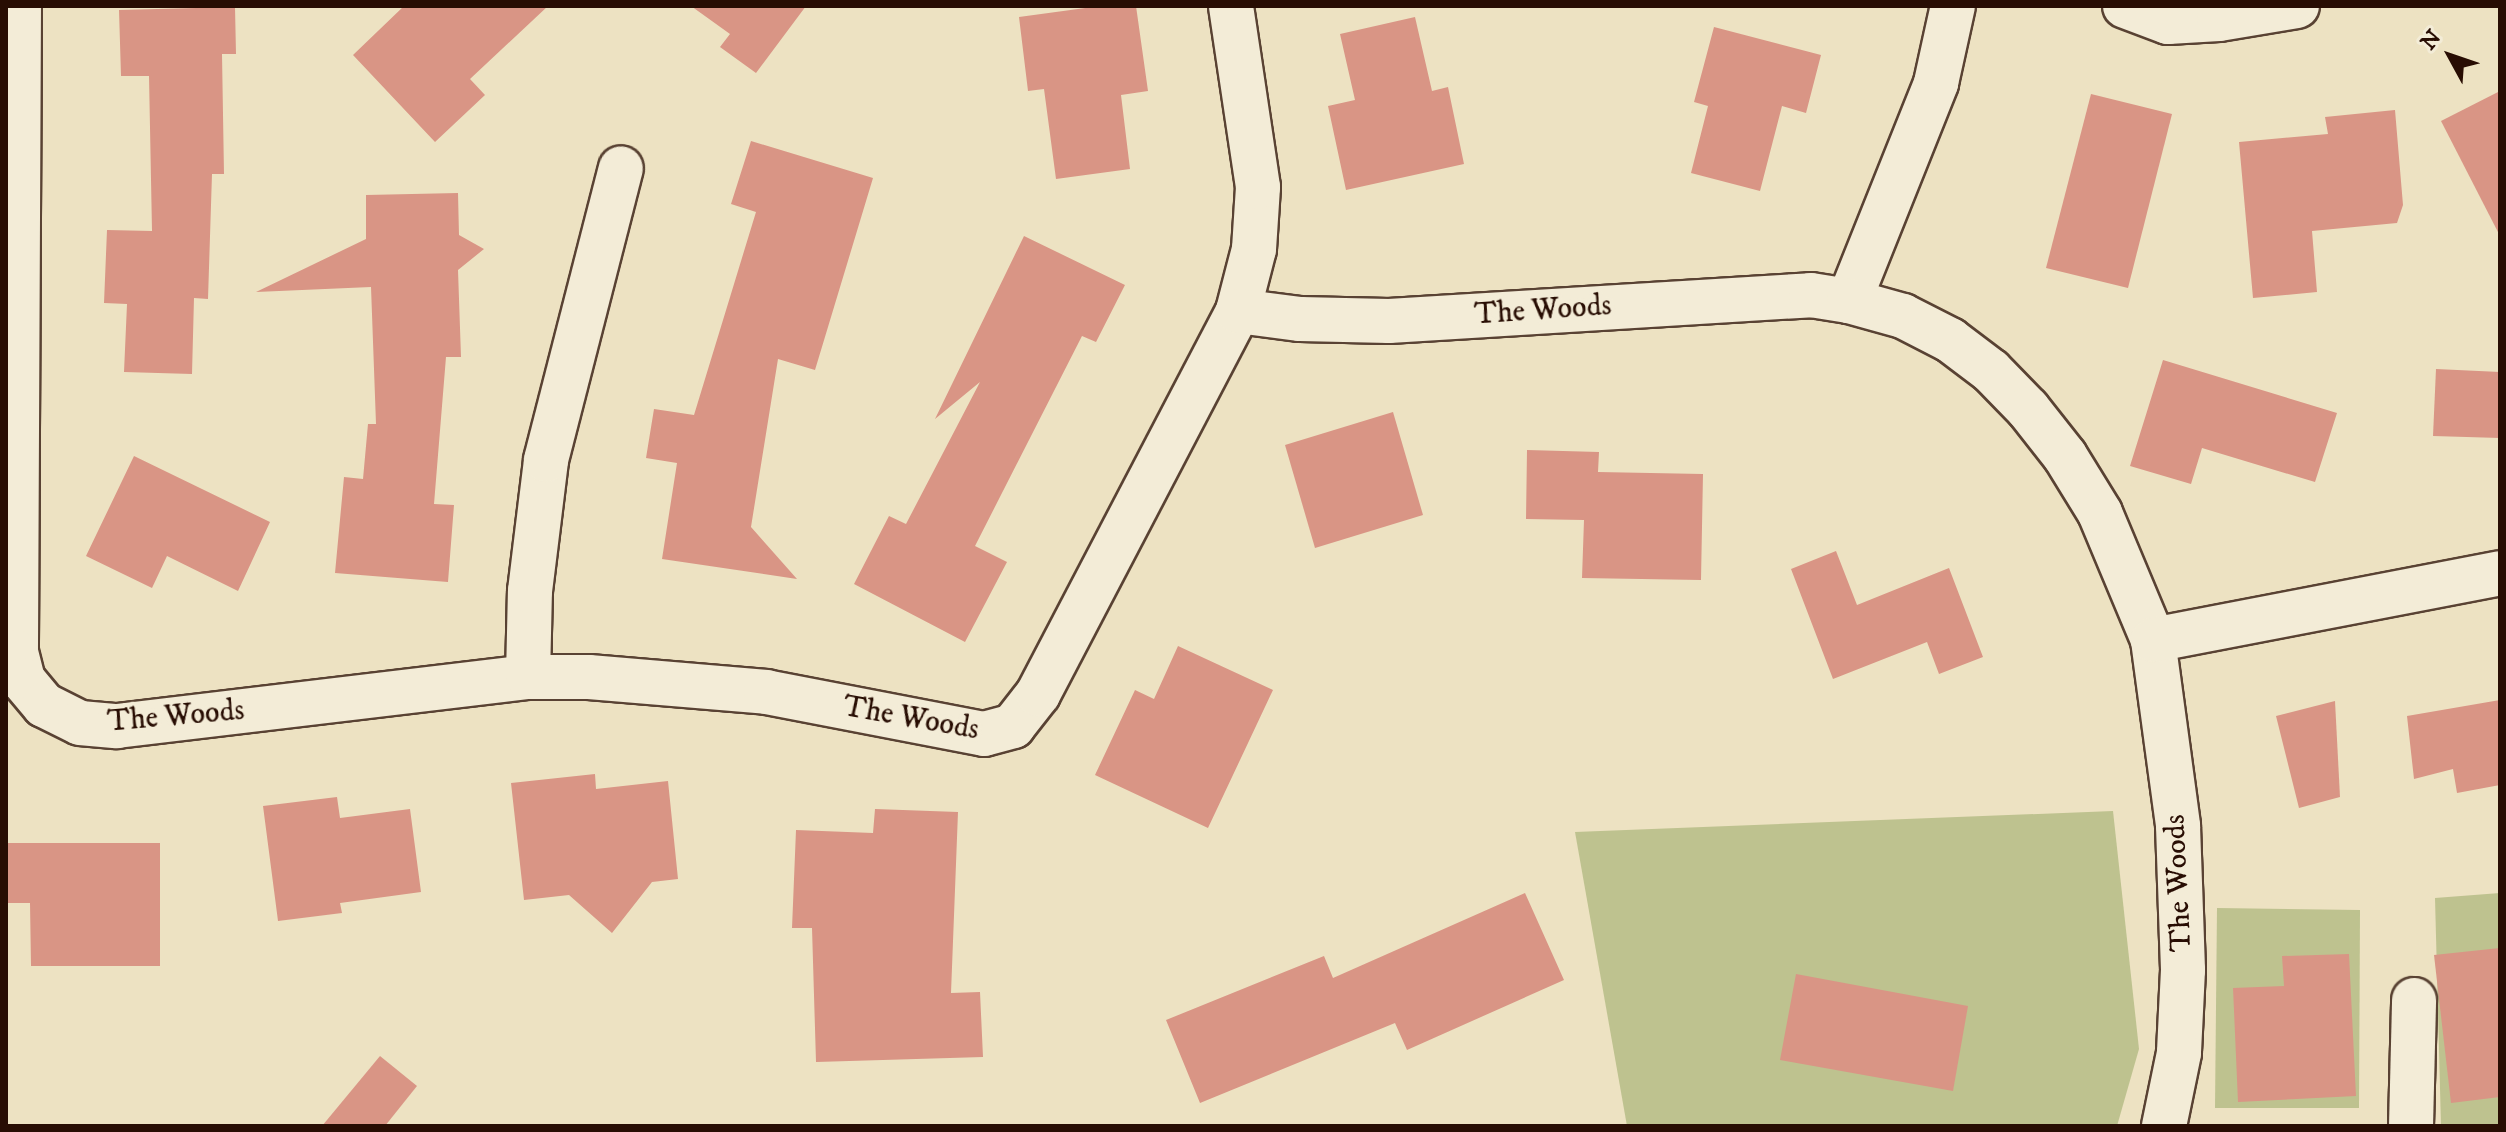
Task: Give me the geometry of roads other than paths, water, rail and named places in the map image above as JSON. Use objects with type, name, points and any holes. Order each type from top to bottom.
[{"type":"street","name":"The Woods","points":[[19,6],[13,305],[16,652],[23,680],[44,705],[80,723],[117,726],[528,677],[692,683],[766,692],[964,731],[1004,731],[1013,726],[1038,694],[1238,311],[1254,249],[1258,187],[1231,6]]},
{"type":"street","points":[[1849,301],[1936,83],[1953,6]]},
{"type":"street","points":[[2125,6],[2168,22],[2219,19],[2297,6]]},
{"type":"street","points":[[528,677],[530,591],[546,460],[621,168]]},
{"type":"street","name":"The Woods","points":[[1238,311],[1349,322],[1811,295],[1849,301],[1903,316],[1950,340],[1991,371],[2028,409],[2065,456],[2100,513],[2153,640],[2178,826],[2183,970],[2179,1053],[2164,1126]]},
{"type":"street","points":[[2153,640],[2500,573]]},
{"type":"street","points":[[2411,1126],[2414,1000]]}]
